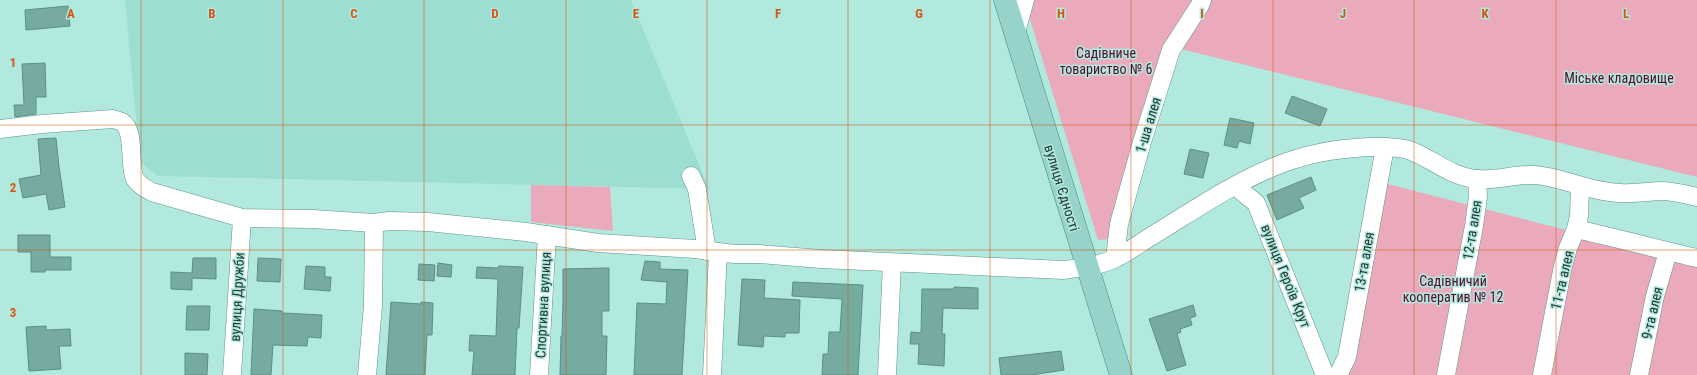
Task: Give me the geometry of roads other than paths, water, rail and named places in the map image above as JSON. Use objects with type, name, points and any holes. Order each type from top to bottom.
[{"type":"main road","name":"вулиця Єдності","points":[[1005,0],[1121,375]]},
{"type":"street","points":[[1015,36],[1025,0]]},
{"type":"street","name":"1-ша алея","points":[[1116,258],[1119,224],[1142,142],[1171,50],[1202,0]]},
{"type":"street","points":[[0,129],[42,124],[114,120],[123,122],[128,129],[133,169],[136,180],[141,186],[152,192],[242,218],[428,222],[547,235],[598,243],[713,252],[892,263],[1063,270],[1087,268],[1116,258],[1235,186],[1270,169],[1307,155],[1342,149],[1385,147],[1407,149],[1456,174],[1477,179],[1515,175],[1536,175],[1558,179],[1580,186],[1620,193],[1663,191],[1697,196]]},
{"type":"street","name":"13-та алея","points":[[1338,375],[1343,368],[1347,357],[1385,147]]},
{"type":"street","points":[[691,176],[697,189],[713,252],[712,375]]},
{"type":"street","name":"12-та алея","points":[[1446,375],[1474,226],[1478,197],[1477,179]]},
{"type":"street","name":"вулиця Героїв Крут","points":[[1235,186],[1256,203],[1325,375]]},
{"type":"street","name":"11-та алея","points":[[1542,375],[1563,266],[1579,216],[1580,186]]},
{"type":"street","name":"вулиця Дружби","points":[[232,375],[242,218]]},
{"type":"street","points":[[367,375],[373,306],[374,222]]},
{"type":"street","points":[[1576,229],[1697,258]]},
{"type":"street","name":"Спортивна вулиця","points":[[539,375],[547,235]]},
{"type":"street","name":"9-та алея","points":[[1639,375],[1655,296],[1668,252]]},
{"type":"street","points":[[887,375],[892,263]]},
{"type":"park label","name":"Садівниче товариство № 6","points":[[1106,62]]},
{"type":"park label","name":"Міське кладовище","points":[[1619,78]]},
{"type":"park label","name":"Садівничий кооператив № 12","points":[[1453,290]]}]
